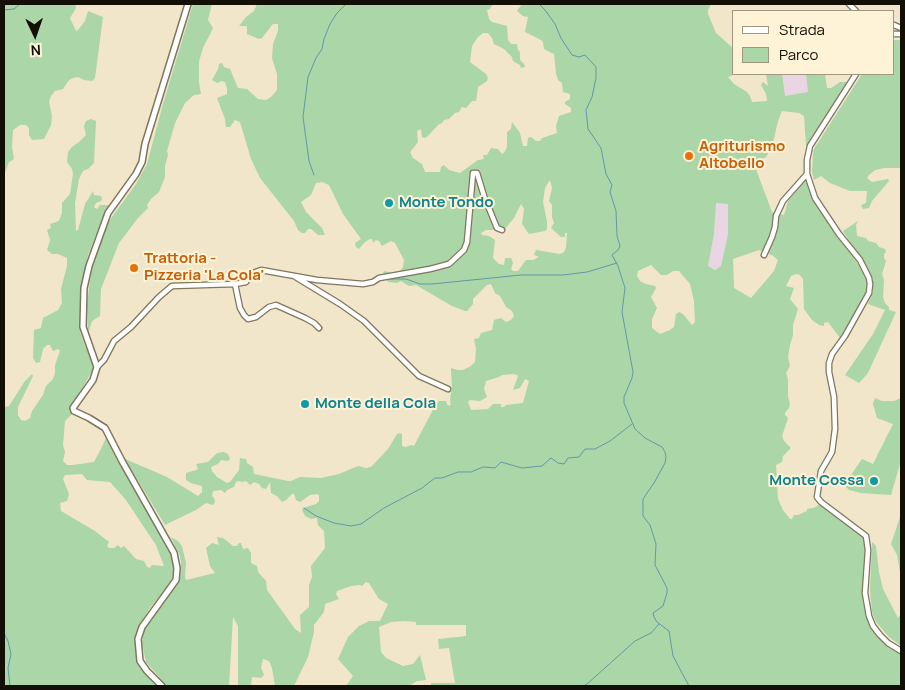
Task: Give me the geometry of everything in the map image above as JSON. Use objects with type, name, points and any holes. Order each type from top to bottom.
[{"type":"street","points":[[97,367],[83,327],[84,288],[89,266],[108,213],[136,174],[142,162],[188,4]]},
{"type":"street","points":[[855,75],[810,146],[807,160],[808,174],[815,198],[839,234],[860,260],[870,278],[869,293],[845,336],[832,354],[829,364],[834,397],[835,429],[832,452],[822,471],[817,497],[866,536],[868,550],[865,593],[869,616],[873,626],[884,639],[901,651]]},
{"type":"street","points":[[162,686],[140,661],[138,639],[142,627],[176,580],[177,568],[174,553],[105,428],[89,418],[74,412],[75,405],[93,380],[97,367],[104,360],[114,342],[131,327],[159,296],[172,286],[235,284],[246,282],[250,274],[261,270],[317,280],[363,284],[373,282],[379,278],[450,264],[464,250],[468,242],[473,173],[477,173],[497,228],[502,230]]},
{"type":"street","points":[[764,255],[776,227],[776,216],[783,200],[808,174]]},
{"type":"street","points":[[293,275],[364,321],[419,376],[448,389]]},
{"type":"street","points":[[235,284],[240,308],[248,319],[256,317],[269,307],[276,305],[305,318],[319,328]]},
{"type":"shaded area","points":[[782,75],[806,75],[809,92],[784,96]]},
{"type":"shaded area","points":[[716,203],[728,204],[728,234],[721,266],[715,270],[708,266],[714,234]]},
{"type":"green space","points":[[4,4],[75,4],[76,8],[70,18],[76,31],[85,21],[88,11],[103,17],[95,78],[92,81],[78,77],[73,78],[69,80],[63,89],[55,91],[49,102],[52,116],[51,125],[44,139],[32,140],[29,135],[29,128],[26,125],[20,125],[13,130],[12,147],[14,159],[9,162],[4,176]]},
{"type":"green space","points":[[193,4],[212,4],[208,20],[213,28],[199,61],[201,94],[194,95],[185,103],[175,123],[167,151],[165,177],[159,192],[151,199],[147,205],[148,208],[119,243],[101,289],[100,316],[92,321],[88,334],[87,305],[95,257],[109,221],[136,184],[147,164]]},
{"type":"green space","points":[[257,4],[493,4],[487,10],[489,19],[492,22],[507,26],[508,40],[511,44],[517,44],[520,60],[525,67],[521,68],[504,49],[494,44],[488,33],[483,33],[478,37],[472,46],[470,62],[486,74],[487,81],[478,87],[476,101],[472,101],[466,108],[462,107],[459,112],[444,120],[427,137],[422,137],[421,129],[417,131],[418,142],[410,152],[413,158],[422,164],[425,172],[440,172],[441,167],[444,165],[449,170],[460,173],[478,160],[484,159],[483,155],[487,155],[491,148],[498,149],[502,154],[504,153],[507,147],[507,132],[511,129],[512,122],[520,133],[523,146],[527,146],[528,138],[531,137],[536,141],[540,141],[542,138],[557,133],[556,126],[559,116],[571,112],[571,108],[565,104],[570,99],[570,94],[563,92],[562,83],[558,80],[554,54],[544,49],[541,40],[525,32],[528,17],[523,16],[517,11],[522,4],[711,4],[708,14],[716,33],[732,47],[732,75],[728,77],[734,84],[747,92],[752,102],[767,101],[766,94],[761,85],[763,82],[768,86],[766,75],[782,75],[785,96],[808,92],[806,75],[825,75],[827,88],[831,88],[840,82],[850,82],[809,148],[806,145],[804,116],[799,113],[782,111],[772,147],[766,157],[754,164],[772,212],[784,215],[788,201],[807,178],[815,196],[866,277],[868,285],[863,301],[840,338],[828,322],[824,323],[824,326],[819,325],[812,320],[804,309],[803,279],[800,275],[791,276],[786,286],[794,288],[790,299],[798,309],[793,325],[793,335],[788,357],[790,366],[786,373],[790,403],[785,413],[788,418],[782,436],[791,448],[783,456],[782,462],[776,465],[778,499],[790,519],[794,515],[798,515],[807,511],[807,509],[821,504],[864,538],[866,543],[864,590],[871,625],[901,655],[901,686],[431,686],[431,683],[455,683],[449,648],[439,649],[438,639],[466,636],[466,625],[416,625],[416,622],[405,621],[391,622],[379,627],[381,652],[386,658],[403,666],[413,664],[420,655],[426,680],[417,681],[409,686],[346,686],[353,676],[338,659],[348,637],[359,626],[369,621],[380,621],[388,604],[379,599],[369,583],[366,582],[362,586],[351,586],[337,591],[336,594],[339,599],[325,604],[324,612],[314,625],[308,657],[294,686],[275,686],[269,661],[263,659],[261,667],[264,675],[261,678],[252,677],[251,686],[238,686],[238,626],[233,617],[229,686],[167,686],[146,662],[142,643],[144,631],[180,578],[180,556],[171,537],[182,546],[186,563],[186,580],[215,573],[210,566],[206,548],[212,543],[219,545],[217,537],[223,538],[233,546],[241,543],[243,549],[248,548],[251,553],[251,563],[257,566],[258,572],[266,581],[267,590],[295,629],[301,633],[300,615],[309,607],[309,585],[312,577],[311,566],[325,548],[324,531],[318,525],[317,518],[311,519],[305,516],[302,510],[316,504],[319,501],[319,495],[310,495],[300,502],[292,494],[282,502],[271,493],[270,482],[266,489],[254,482],[250,485],[246,481],[239,481],[225,493],[221,490],[213,491],[212,496],[215,502],[213,505],[206,503],[165,525],[125,459],[167,477],[198,496],[202,492],[202,486],[186,480],[186,473],[198,469],[196,464],[208,462],[217,453],[224,452],[228,454],[230,459],[228,461],[221,460],[218,464],[211,467],[212,471],[217,477],[227,483],[230,482],[239,470],[240,458],[246,459],[247,463],[253,467],[254,474],[288,481],[300,477],[321,478],[339,474],[358,466],[371,467],[388,449],[397,434],[401,433],[402,435],[402,446],[414,446],[436,404],[439,401],[446,401],[448,406],[451,405],[451,368],[463,370],[471,366],[475,362],[476,349],[474,339],[479,338],[481,333],[492,330],[494,320],[501,318],[506,322],[514,316],[500,296],[495,293],[491,284],[487,285],[473,299],[473,304],[465,311],[452,306],[416,285],[409,286],[401,281],[397,283],[388,282],[383,277],[385,271],[391,273],[399,272],[403,267],[404,260],[395,243],[391,241],[382,246],[379,241],[376,240],[373,243],[372,239],[370,239],[359,249],[356,247],[355,243],[361,239],[343,214],[329,185],[322,182],[316,183],[311,195],[301,202],[306,212],[322,228],[325,235],[318,235],[311,229],[308,229],[305,233],[298,230],[294,221],[260,178],[251,159],[240,122],[235,120],[230,127],[226,127],[217,98],[227,94],[225,82],[217,83],[212,80],[219,64],[222,63],[224,67],[230,69],[238,88],[247,89],[258,99],[266,100],[277,90],[277,74],[272,58],[278,24],[273,24],[262,38],[259,39],[247,34],[247,26],[239,26],[254,11]],"holes":[[[550,180],[552,188],[549,201],[552,205],[554,223],[551,228],[561,237],[565,237],[565,233],[567,233],[564,252],[560,254],[536,250],[534,255],[539,257],[533,260],[526,260],[518,271],[511,269],[513,263],[511,258],[505,258],[504,265],[499,264],[493,258],[495,240],[481,233],[486,230],[504,230],[514,218],[521,204],[524,209],[522,224],[529,234],[545,231],[547,229],[547,221],[543,202],[545,188]],[[716,203],[728,204],[728,234],[721,266],[715,270],[708,266],[714,234]],[[759,250],[772,255],[778,260],[774,271],[751,298],[734,288],[733,259]],[[651,265],[661,275],[679,271],[690,284],[694,301],[695,322],[692,325],[679,312],[676,314],[674,327],[670,330],[660,334],[652,328],[652,319],[657,308],[651,297],[656,288],[640,281],[637,276],[638,271]],[[513,374],[518,376],[513,390],[520,388],[525,379],[529,381],[523,403],[506,405],[504,407],[501,407],[501,404],[493,404],[488,409],[471,410],[468,402],[470,400],[480,401],[487,397],[484,389],[486,381],[502,375]]]},
{"type":"green space","points":[[895,40],[901,40],[901,168],[884,168],[875,170],[869,175],[867,178],[872,182],[888,179],[889,181],[872,201],[869,208],[863,209],[861,205],[866,203],[867,191],[850,191],[830,183],[821,176],[814,180],[812,172],[814,149],[861,75],[895,75]]},
{"type":"green space","points":[[91,119],[96,121],[94,163],[83,171],[79,179],[75,203],[76,231],[78,230],[85,204],[93,191],[94,195],[101,196],[102,199],[96,203],[95,208],[97,209],[100,205],[111,206],[99,227],[88,255],[83,279],[80,305],[80,332],[85,346],[93,359],[94,367],[72,404],[72,414],[65,421],[63,445],[65,452],[63,461],[67,465],[94,462],[106,437],[173,558],[174,570],[171,582],[149,609],[136,632],[137,659],[140,666],[158,686],[4,686],[4,407],[9,406],[25,381],[32,374],[33,376],[18,407],[18,415],[21,420],[25,421],[30,418],[32,411],[55,373],[55,365],[60,351],[58,349],[53,351],[50,345],[47,345],[43,349],[40,362],[36,363],[33,358],[34,330],[41,328],[43,318],[58,310],[62,303],[61,289],[67,266],[67,258],[58,254],[52,254],[47,250],[50,240],[47,230],[51,228],[50,224],[59,221],[62,213],[62,203],[70,194],[73,174],[67,162],[68,152],[86,135],[84,126],[86,121]],"holes":[[[82,474],[87,480],[110,482],[126,500],[156,545],[164,566],[152,565],[150,568],[147,567],[144,561],[136,559],[124,546],[121,548],[118,545],[114,548],[109,548],[107,546],[109,542],[95,531],[61,511],[60,503],[67,501],[69,494],[63,479],[65,475]]]},
{"type":"green space","points":[[858,221],[856,225],[857,236],[866,238],[868,241],[876,243],[879,247],[885,249],[884,258],[886,261],[882,274],[884,280],[883,297],[889,310],[896,312],[868,373],[859,383],[845,375],[873,334],[885,310],[868,304],[873,292],[873,279],[843,231]]},
{"type":"green space","points":[[875,398],[882,401],[894,401],[901,398],[901,464],[891,495],[861,493],[849,490],[844,485],[862,459],[873,464],[893,424],[877,418],[873,404]]},
{"type":"green space","points":[[901,514],[901,578],[897,555],[891,544]]},
{"type":"green space","points":[[872,542],[876,546],[883,589],[898,618],[901,614],[901,646],[889,637],[876,622],[872,612],[870,590]]},
{"type":"waterway","points":[[4,10],[14,9],[20,4]]},
{"type":"waterway","points":[[314,175],[309,161],[303,117],[308,77],[322,49],[330,24],[346,4]]},
{"type":"waterway","points":[[539,4],[555,24],[572,55],[579,57],[585,55],[596,67],[592,97],[586,110],[588,129],[601,148],[606,174],[612,185],[610,192],[616,211],[617,236],[620,246],[612,255],[618,266],[625,288],[622,312],[633,372],[624,397],[624,403],[635,429],[645,438],[662,447],[666,457],[665,463],[643,499],[643,516],[650,525],[656,544],[655,565],[667,588],[663,606],[653,613],[657,622],[669,631],[673,656],[689,686]]},
{"type":"waterway","points":[[391,279],[406,279],[420,284],[432,284],[521,275],[563,275],[587,272],[617,263]]},
{"type":"waterway","points":[[304,508],[316,516],[334,523],[351,526],[361,524],[384,508],[422,488],[435,478],[442,478],[458,472],[471,472],[483,467],[495,468],[501,462],[522,468],[542,466],[551,458],[558,463],[564,464],[568,458],[579,457],[585,449],[595,449],[610,441],[632,424]]},
{"type":"waterway","points":[[583,686],[635,641],[651,633],[659,624]]},
{"type":"waterway","points":[[4,633],[11,654],[8,668],[10,686]]},
{"type":"place","name":"Agriturismo Altobello","points":[[689,156]]},
{"type":"place","name":"Monte Tondo","points":[[389,203]]},
{"type":"place","name":"Trattoria - Pizzeria 'La Cola'","points":[[134,268]]},
{"type":"place","name":"Monte della Cola","points":[[305,404]]},
{"type":"place","name":"Monte Cossa","points":[[874,481]]}]
